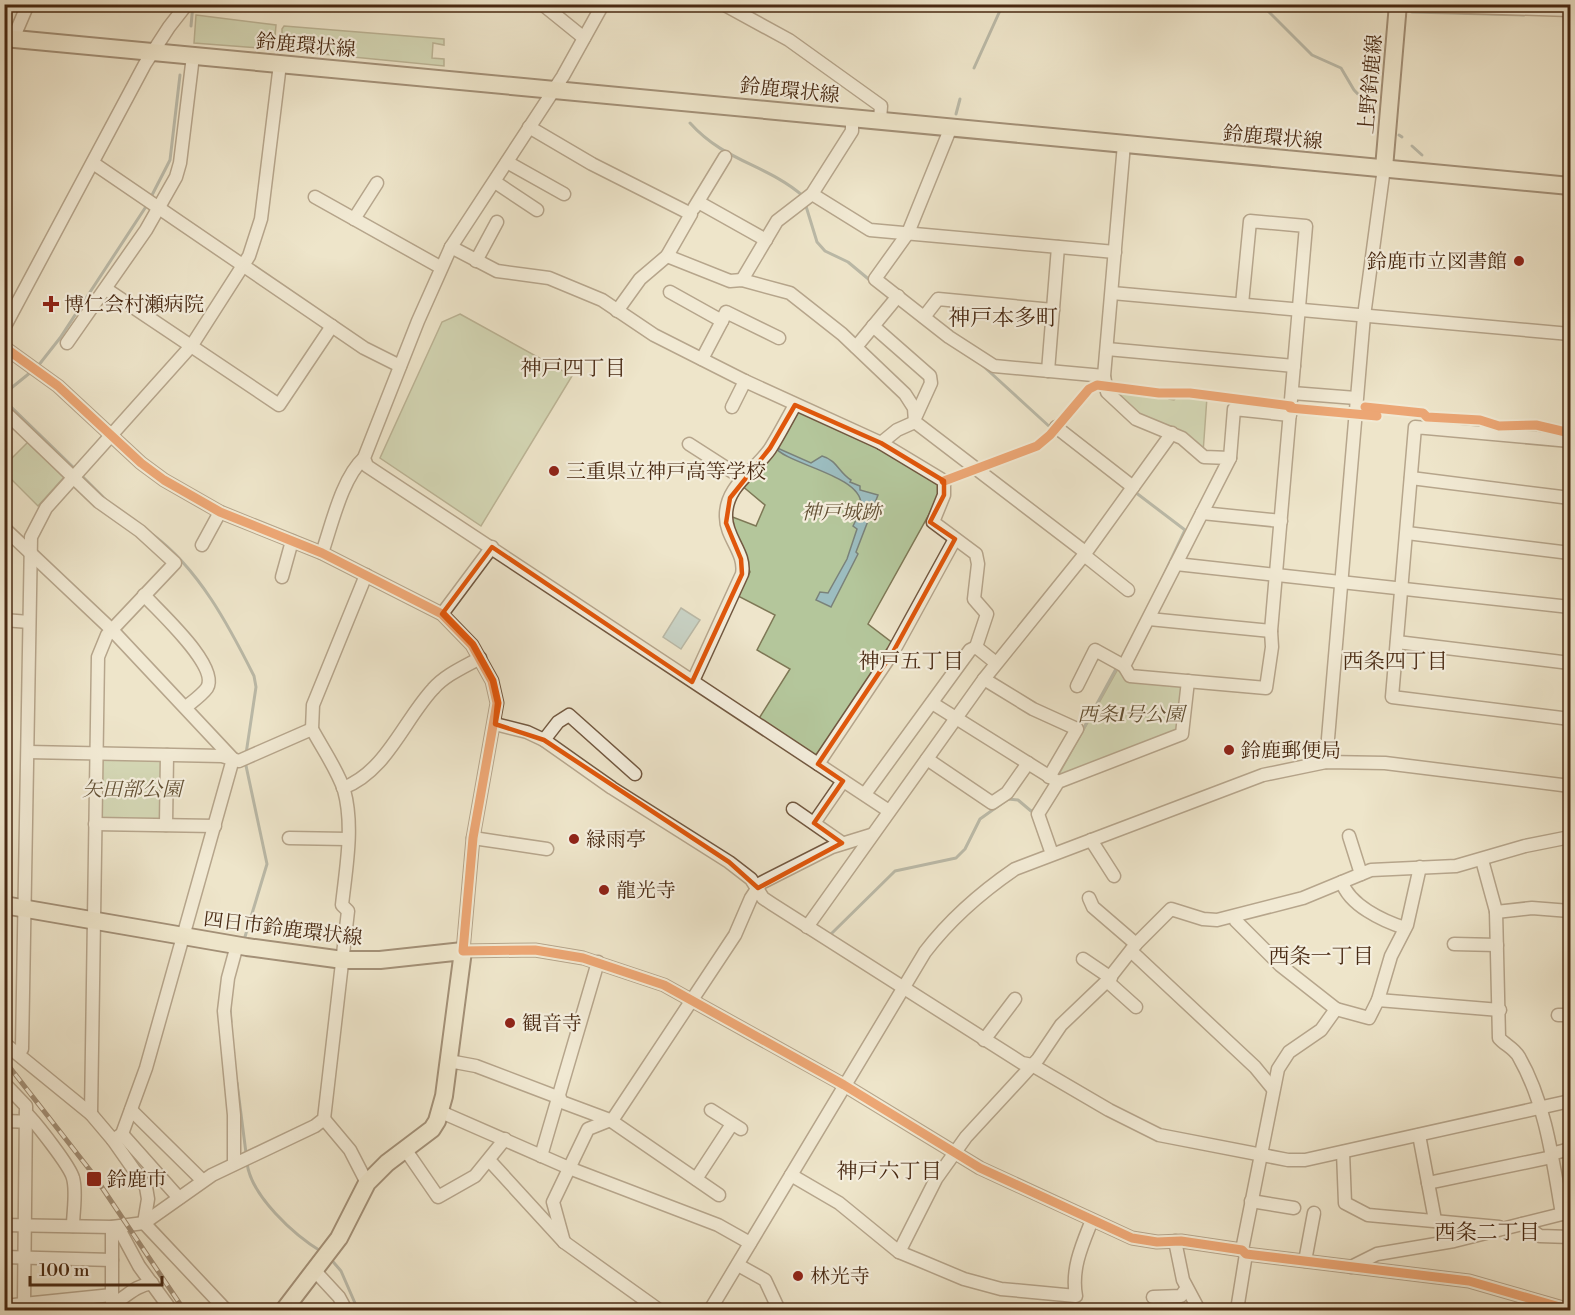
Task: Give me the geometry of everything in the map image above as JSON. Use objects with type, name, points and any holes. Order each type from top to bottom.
[{"type":"main road","name":"上野鈴鹿線","points":[[1384,168],[1398,5]]},
{"type":"main road","name":"鈴鹿環状線","points":[[9,38],[1570,186]]},
{"type":"main road","name":"四日市鈴鹿環状線","points":[[4,905],[241,946],[343,960],[380,960],[463,951]]},
{"type":"main road","points":[[284,1311],[339,1238],[350,1221],[367,1183],[387,1162],[432,1128],[441,1112],[463,951]]},
{"type":"street","points":[[9,38],[28,4]]},
{"type":"street","points":[[542,4],[584,38]]},
{"type":"street","points":[[603,4],[495,182],[440,267],[364,450],[364,458],[367,466],[889,811]]},
{"type":"street","points":[[723,4],[789,40],[881,106],[880,120]]},
{"type":"street","points":[[1377,4],[1570,9]]},
{"type":"street","points":[[4,328],[152,52],[184,6]]},
{"type":"street","points":[[67,343],[106,289],[152,205],[176,177],[180,163],[193,56]]},
{"type":"street","points":[[18,1053],[22,1049],[31,537],[41,514],[192,345],[244,267],[254,246],[261,219],[280,64]]},
{"type":"street","points":[[742,280],[777,221],[808,197],[852,131],[852,118]]},
{"type":"street","points":[[529,127],[592,164],[691,214]]},
{"type":"street","points":[[951,127],[909,233],[875,279],[896,299],[994,366],[1104,376]]},
{"type":"street","points":[[1124,144],[1104,376],[1107,392],[1136,419],[1172,433],[1195,447],[1204,458],[1230,458]]},
{"type":"street","points":[[617,311],[640,279],[667,256],[669,248],[725,157]]},
{"type":"street","points":[[507,162],[564,194]]},
{"type":"street","points":[[93,163],[364,348],[400,366]]},
{"type":"street","points":[[1326,762],[1364,315],[1384,168]]},
{"type":"street","points":[[495,182],[537,210]]},
{"type":"street","points":[[354,219],[377,183]]},
{"type":"street","points":[[315,197],[440,267]]},
{"type":"street","points":[[808,197],[870,230],[1115,252]]},
{"type":"street","points":[[700,203],[766,240]]},
{"type":"street","points":[[1077,686],[1095,650],[1120,664],[1130,676],[1266,688],[1272,647],[1271,632],[1306,225],[1250,221],[1242,304]]},
{"type":"street","points":[[476,261],[497,222]]},
{"type":"street","points":[[451,247],[504,273],[549,278],[602,300],[654,335],[795,405],[881,443],[944,481],[944,495],[933,522],[972,549],[978,561],[974,599],[987,614],[976,647],[970,650],[865,794]]},
{"type":"street","points":[[1048,371],[1058,247]]},
{"type":"street","points":[[667,256],[729,281],[742,280],[790,293],[856,348],[905,394],[915,419],[1128,590]]},
{"type":"street","points":[[106,289],[279,405],[332,326]]},
{"type":"street","points":[[670,292],[722,321]]},
{"type":"street","points":[[1112,292],[1570,334]]},
{"type":"street","points":[[856,348],[896,299]]},
{"type":"street","points":[[924,317],[938,299],[1053,310]]},
{"type":"street","points":[[702,359],[726,312],[779,338]]},
{"type":"street","points":[[873,326],[930,376],[931,383],[915,419],[881,443]]},
{"type":"street","points":[[5,347],[35,368],[164,480],[220,512],[322,553],[366,575],[442,614],[459,629],[480,658],[492,681],[496,698],[495,724],[481,781],[473,838],[463,951],[535,950],[598,962],[664,985],[844,1085],[980,1168],[1092,1220],[1145,1241],[1175,1241],[1351,1268],[1469,1281],[1570,1311]]},
{"type":"street","points":[[1107,348],[1294,366]]},
{"type":"street","points":[[732,407],[745,381]]},
{"type":"street","points":[[1292,393],[1356,398]]},
{"type":"street","points":[[693,681],[742,574],[741,559],[726,523],[725,516],[730,498],[742,478],[770,448],[795,405]]},
{"type":"street","points":[[1120,664],[1149,619],[1230,458],[1234,409],[1290,415]]},
{"type":"street","points":[[4,411],[76,474],[99,502],[140,531],[175,563],[112,630],[102,644],[98,657],[91,1113]]},
{"type":"street","points":[[1056,427],[1132,489]]},
{"type":"street","points":[[1570,441],[1415,427],[1392,697],[1570,719]]},
{"type":"street","points":[[807,927],[984,679],[1084,554],[1172,433]]},
{"type":"street","points":[[689,444],[742,478]]},
{"type":"street","points":[[322,553],[339,499],[358,464],[364,458]]},
{"type":"street","points":[[1411,478],[1570,498]]},
{"type":"street","points":[[202,545],[220,512]]},
{"type":"street","points":[[1202,513],[1281,520]]},
{"type":"street","points":[[4,528],[112,630],[186,707],[241,759]]},
{"type":"street","points":[[1407,533],[1570,553]]},
{"type":"street","points":[[818,764],[893,652],[955,538]]},
{"type":"street","points":[[282,577],[292,541]]},
{"type":"street","points":[[442,614],[492,547]]},
{"type":"street","points":[[1176,564],[1570,607]]},
{"type":"street","points":[[4,1226],[115,1227],[144,1223],[202,1180],[315,1126],[324,1119],[348,910],[342,905],[347,804],[343,788],[312,729],[313,705],[366,575]]},
{"type":"street","points":[[144,595],[205,663],[209,680],[207,688],[186,707]]},
{"type":"street","points":[[1149,619],[1271,632]]},
{"type":"street","points":[[4,620],[29,622]]},
{"type":"street","points":[[1397,642],[1570,663]]},
{"type":"street","points":[[976,647],[996,663]]},
{"type":"street","points":[[343,788],[362,777],[374,766],[434,687],[448,675],[480,658]]},
{"type":"street","points":[[984,679],[1033,709],[1077,729],[1038,814],[1052,854]]},
{"type":"street","points":[[932,703],[1054,779],[1182,734],[1188,681]]},
{"type":"street","points":[[544,740],[558,722],[569,715],[634,774]]},
{"type":"street","points":[[495,724],[527,732],[544,740],[612,788],[729,862],[751,879],[764,898],[807,927],[1022,1063],[1032,1065],[1148,1131],[1170,1138],[1305,1160],[1570,1101]]},
{"type":"street","points":[[28,752],[222,756],[241,759],[312,729]]},
{"type":"street","points":[[166,825],[167,755]]},
{"type":"street","points":[[117,1137],[131,1110],[146,1068],[215,826],[241,759]]},
{"type":"street","points":[[927,759],[992,803],[1006,793],[1028,764]]},
{"type":"street","points":[[711,1311],[925,952],[954,917],[981,892],[1015,869],[1263,775],[1326,762],[1385,763],[1570,786]]},
{"type":"street","points":[[814,823],[843,781]]},
{"type":"street","points":[[793,809],[842,843]]},
{"type":"street","points":[[95,824],[215,826]]},
{"type":"street","points":[[564,1242],[553,1202],[588,1129],[610,1120],[735,935],[761,883],[842,843],[871,835]]},
{"type":"street","points":[[1349,836],[1361,874]]},
{"type":"street","points":[[899,1252],[936,1179],[966,1137],[1032,1065],[1061,1025],[1109,979],[1134,948],[1171,909],[1203,919],[1217,920],[1303,898],[1380,868],[1455,866],[1525,846],[1570,837]]},
{"type":"street","points":[[289,838],[347,839]]},
{"type":"street","points":[[473,838],[547,849]]},
{"type":"street","points":[[1091,840],[1114,876]]},
{"type":"street","points":[[1351,1268],[1377,1254],[1454,1242],[1566,1213],[1540,1108],[1519,1056],[1499,1038],[1496,912],[1482,860]]},
{"type":"street","points":[[1235,916],[1236,921],[1264,951],[1336,1009],[1370,1018],[1388,965],[1405,928],[1420,867]]},
{"type":"street","points":[[1342,882],[1345,893],[1366,909],[1405,928]]},
{"type":"street","points":[[1089,898],[1093,907],[1255,1067],[1273,1089]]},
{"type":"street","points":[[1496,912],[1532,908],[1570,911]]},
{"type":"street","points":[[1454,944],[1497,945]]},
{"type":"street","points":[[236,1163],[224,1011],[228,978],[241,946]]},
{"type":"street","points":[[1083,960],[1109,979],[1136,1007]]},
{"type":"street","points":[[541,1156],[560,1099],[598,962]]},
{"type":"street","points":[[984,1040],[1015,999]]},
{"type":"street","points":[[1378,1000],[1500,1010]]},
{"type":"street","points":[[1237,1311],[1251,1201],[1278,1068],[1289,1052],[1321,1030],[1336,1009]]},
{"type":"street","points":[[4,1043],[91,1113],[179,1198]]},
{"type":"street","points":[[449,1061],[476,1066],[610,1120],[719,1195]]},
{"type":"street","points":[[4,1083],[26,1106],[29,1119],[24,1226],[24,1305]]},
{"type":"street","points":[[131,1110],[202,1180]]},
{"type":"street","points":[[696,1179],[737,1127],[711,1110]]},
{"type":"street","points":[[441,1112],[568,1168],[718,1225],[750,1244]]},
{"type":"street","points":[[4,1121],[29,1119],[47,1135],[73,1178],[73,1226]]},
{"type":"street","points":[[324,1119],[350,1150],[367,1183]]},
{"type":"street","points":[[1419,1135],[1435,1220]]},
{"type":"street","points":[[117,1137],[146,1188],[148,1199],[144,1223]]},
{"type":"street","points":[[405,1149],[438,1197],[475,1176],[505,1139]]},
{"type":"street","points":[[1428,1183],[1570,1149]]},
{"type":"street","points":[[1343,1152],[1345,1203],[1368,1215],[1506,1228]]},
{"type":"street","points":[[489,1160],[564,1242],[659,1311]]},
{"type":"street","points":[[791,1175],[839,1203],[899,1252],[964,1279],[992,1286],[1076,1296]]},
{"type":"street","points":[[1251,1201],[1294,1208]]},
{"type":"street","points":[[1305,1261],[1314,1213]]},
{"type":"street","points":[[1079,1311],[1074,1284],[1078,1257],[1092,1220]]},
{"type":"street","points":[[144,1223],[226,1311]]},
{"type":"street","points":[[1522,1224],[1540,1236],[1570,1237]]},
{"type":"street","points":[[112,1303],[115,1227]]},
{"type":"street","points":[[115,1227],[171,1311]]},
{"type":"street","points":[[1175,1241],[1186,1290],[1199,1311]]},
{"type":"street","points":[[4,1257],[112,1260]]},
{"type":"street","points":[[738,1265],[765,1280],[779,1311]]},
{"type":"street","points":[[317,1267],[339,1297],[346,1311]]},
{"type":"street","points":[[4,1306],[112,1303],[123,1299],[136,1286],[152,1283]]},
{"type":"street","points":[[1154,1297],[1181,1296],[1186,1290]]},
{"type":"highlighted area","points":[[795,405],[881,443],[944,481],[944,495],[930,522],[955,539],[893,652],[818,764],[843,781],[814,823],[842,843],[758,888],[729,862],[544,740],[495,724],[497,703],[492,681],[472,645],[442,614],[492,547],[692,682],[742,574],[741,559],[726,523],[730,498],[770,448]]},
{"type":"green space","points":[[196,15],[276,25],[274,49],[194,43]]},
{"type":"green space","points":[[284,26],[444,39],[444,45],[433,43],[432,58],[444,59],[444,66],[282,50]]},
{"type":"green space","points":[[460,314],[572,376],[481,526],[380,458],[442,322]]},
{"type":"green space","points":[[1570,343],[1570,438],[1564,437]]},
{"type":"green space","points":[[1116,389],[1168,395],[1169,399],[1174,400],[1179,394],[1207,397],[1203,453],[1150,424],[1115,392]]},
{"type":"green space","name":"神戸城跡","points":[[799,409],[934,476],[942,491],[868,624],[894,644],[821,756],[815,758],[758,720],[790,669],[757,650],[775,615],[738,596],[750,572],[730,516],[756,526],[765,505],[741,485]]},
{"type":"green space","points":[[30,440],[65,476],[38,506],[5,473],[4,466]]},
{"type":"green space","name":"西条1号公園","points":[[1118,669],[1126,679],[1183,686],[1179,731],[1058,776]]},
{"type":"green space","name":"矢田部公園","points":[[103,758],[161,759],[164,762],[163,818],[159,821],[102,820],[99,817],[100,760]]},
{"type":"water","points":[[775,447],[811,463],[822,456],[827,458],[851,480],[850,482],[860,486],[860,490],[878,495],[856,552],[858,554],[831,607],[816,600],[820,592],[828,593],[847,559],[857,529],[853,526],[861,507],[858,494],[849,485],[793,459]]},
{"type":"water","points":[[681,608],[700,620],[681,649],[663,637]]},
{"type":"waterway","points":[[191,26],[193,4]]},
{"type":"waterway","points":[[974,68],[1003,4]]},
{"type":"waterway","points":[[1237,4],[1266,9],[1382,11]]},
{"type":"waterway","points":[[1266,9],[1312,55],[1341,68],[1354,90],[1376,113]]},
{"type":"waterway","points":[[1412,12],[1524,15]]},
{"type":"waterway","points":[[150,199],[170,160],[180,75]]},
{"type":"waterway","points":[[956,114],[960,99]]},
{"type":"waterway","points":[[690,123],[717,146],[789,185],[803,196]]},
{"type":"waterway","points":[[1412,146],[1422,155]]},
{"type":"waterway","points":[[805,203],[817,242],[825,251],[848,262],[872,282]]},
{"type":"waterway","points":[[38,366],[60,338],[147,205]]},
{"type":"waterway","points":[[981,364],[1051,428]]},
{"type":"waterway","points":[[31,372],[10,389],[5,401],[75,469]]},
{"type":"waterway","points":[[80,474],[109,503]]},
{"type":"waterway","points":[[1135,492],[1185,530],[1162,579]]},
{"type":"waterway","points":[[153,535],[170,549],[199,581],[223,618],[254,676],[256,687],[246,754]]},
{"type":"waterway","points":[[1081,733],[1117,667]]},
{"type":"waterway","points":[[244,940],[267,864],[245,761]]},
{"type":"waterway","points":[[830,935],[895,871],[956,858],[965,849],[980,819],[1008,799],[1018,800],[1031,811],[1034,810]]},
{"type":"waterway","points":[[230,1005],[231,1022]]},
{"type":"waterway","points":[[237,1083],[246,1153]]},
{"type":"waterway","points":[[247,1163],[250,1176],[265,1201],[299,1236],[322,1252]]},
{"type":"waterway","points":[[329,1257],[341,1271],[358,1310]]},
{"type":"railway","points":[[4,1060],[93,1174],[184,1310]]},
{"type":"cycle path","points":[[4,347],[58,386],[141,463],[164,480],[220,512],[322,553],[442,614],[472,645],[492,681],[497,703],[473,838],[463,951],[535,950],[583,958],[664,985],[844,1085],[980,1168],[1132,1238],[1157,1242],[1181,1241],[1242,1250],[1246,1254],[1469,1281],[1570,1310]]},
{"type":"cycle path","points":[[944,481],[1037,446],[1050,435],[1089,389],[1097,385],[1159,393],[1190,393],[1291,406]]},
{"type":"cycle path","points":[[1365,407],[1423,413],[1427,417],[1480,420],[1499,426],[1536,425],[1570,433]]},
{"type":"cycle path","points":[[1290,408],[1377,416]]},
{"type":"place","name":"鈴鹿市立図書館","points":[[1519,261]]},
{"type":"place","name":"博仁会村瀬病院","points":[[51,304]]},
{"type":"place","name":"三重県立神戸高等学校","points":[[554,471]]},
{"type":"place","name":"鈴鹿郵便局","points":[[1229,750]]},
{"type":"place","name":"緑雨亭","points":[[574,839]]},
{"type":"place","name":"龍光寺","points":[[604,890]]},
{"type":"place","name":"観音寺","points":[[510,1023]]},
{"type":"place","name":"鈴鹿市","points":[[94,1179]]},
{"type":"place","name":"林光寺","points":[[798,1276]]},
{"type":"district","name":"神戸本多町","points":[[1003,317]]},
{"type":"district","name":"神戸四丁目","points":[[573,368]]},
{"type":"district","name":"神戸五丁目","points":[[911,661]]},
{"type":"district","name":"西条四丁目","points":[[1395,661]]},
{"type":"district","name":"西条一丁目","points":[[1321,956]]},
{"type":"district","name":"神戸六丁目","points":[[889,1171]]},
{"type":"district","name":"西条二丁目","points":[[1487,1232]]}]
